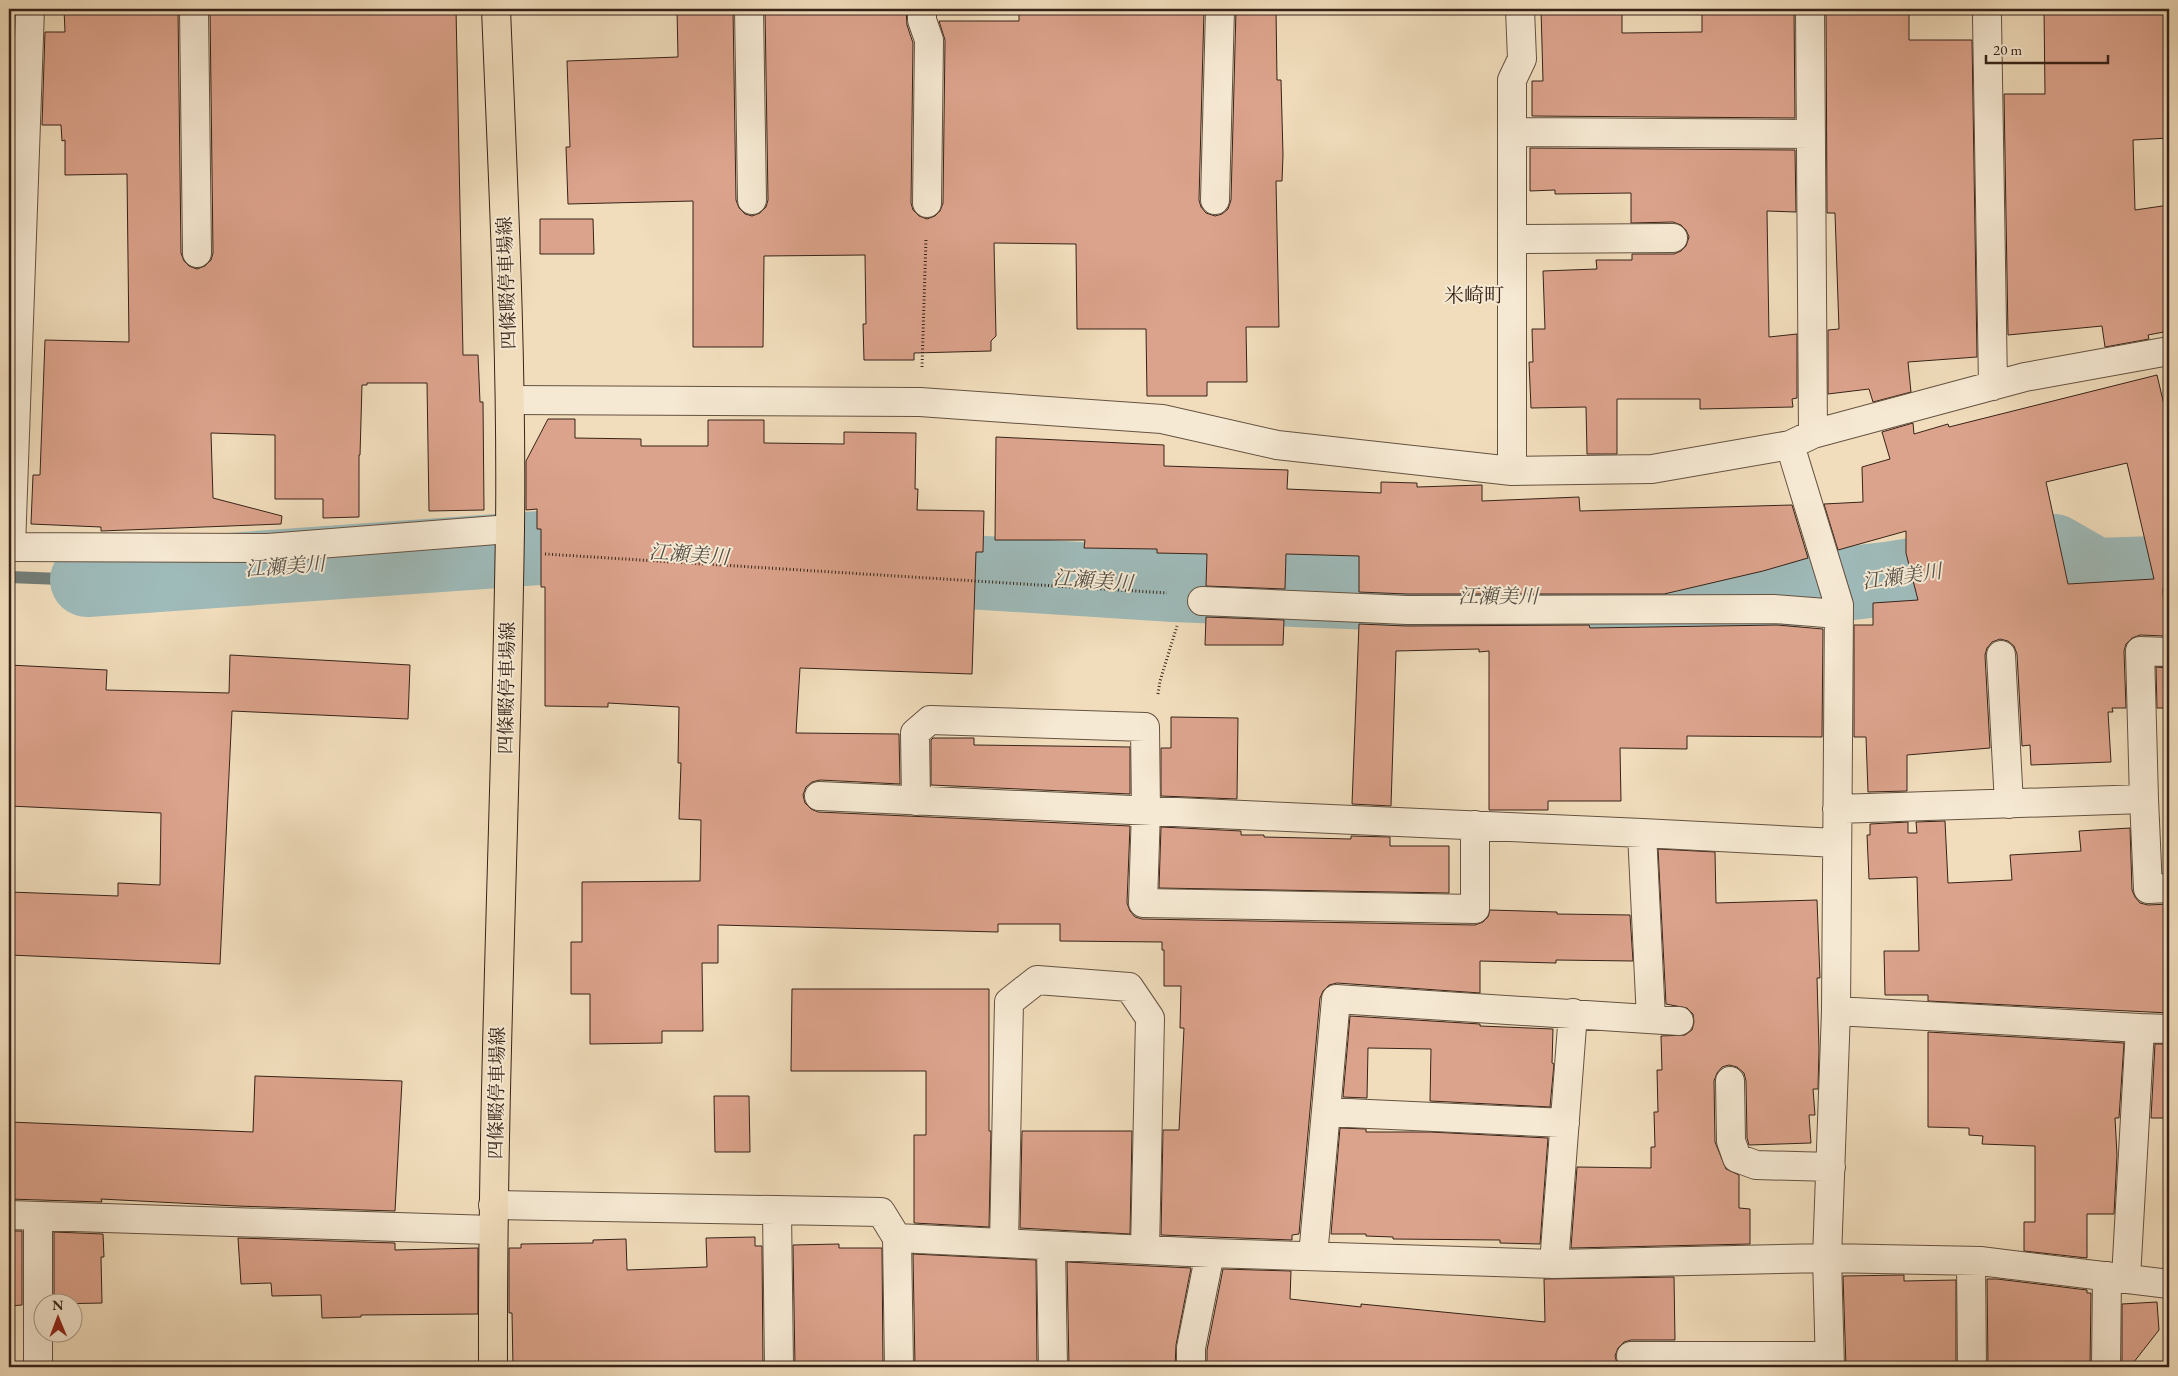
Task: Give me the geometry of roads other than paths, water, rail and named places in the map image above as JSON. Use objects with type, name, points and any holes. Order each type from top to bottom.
[{"type":"main road","name":"四條畷停車場線","points":[[493,1367],[493,1218],[510,552],[510,400],[496,9]]},
{"type":"street","points":[[30,9],[10,547],[268,548],[510,552]]},
{"type":"street","points":[[194,9],[197,253]]},
{"type":"street","points":[[748,9],[752,200]]},
{"type":"street","points":[[922,9],[922,20],[929,40],[927,203]]},
{"type":"street","points":[[1215,200],[1220,9]]},
{"type":"street","points":[[1512,471],[1512,80],[1522,59],[1520,9]]},
{"type":"street","points":[[1631,1356],[1830,1362],[1827,1258],[1836,1011],[1835,596],[1801,440],[1811,134],[1810,9]]},
{"type":"street","points":[[1987,17],[1993,386]]},
{"type":"street","points":[[1512,132],[1811,134]]},
{"type":"street","points":[[1512,239],[1673,238]]},
{"type":"street","points":[[510,400],[920,402],[1162,419],[1277,445],[1512,471],[1652,469],[1801,440],[2025,377],[2169,351]]},
{"type":"street","points":[[1202,601],[1407,610],[1774,609],[1835,596]]},
{"type":"street","points":[[2169,652],[2140,651],[2148,889],[2169,888]]},
{"type":"street","points":[[2001,655],[2009,804]]},
{"type":"street","points":[[916,801],[915,733],[930,720],[1145,727],[1146,810],[1143,903],[1475,909],[1475,825]]},
{"type":"street","points":[[819,796],[1642,832],[1836,844]]},
{"type":"street","points":[[1837,809],[2144,799]]},
{"type":"street","points":[[1642,832],[1651,1019]]},
{"type":"street","points":[[1004,1243],[1008,1002],[1037,980],[1129,987],[1150,1018],[1145,1250]]},
{"type":"street","points":[[1313,1256],[1336,999],[1679,1021]]},
{"type":"street","points":[[1836,1011],[2169,1029]]},
{"type":"street","points":[[1554,1264],[1573,1013]]},
{"type":"street","points":[[2106,1367],[2140,1028]]},
{"type":"street","points":[[1730,1081],[1731,1141],[1737,1158],[1756,1166],[1831,1167]]},
{"type":"street","points":[[1326,1112],[1565,1123]]},
{"type":"street","points":[[777,1210],[779,1367]]},
{"type":"street","points":[[9,1215],[493,1218],[777,1210],[881,1212],[897,1238],[899,1367]]},
{"type":"street","points":[[38,1216],[38,1367]]},
{"type":"street","points":[[897,1238],[1210,1253],[1554,1264],[1827,1258],[1971,1261],[2169,1284]]},
{"type":"street","points":[[1051,1246],[1053,1367]]},
{"type":"street","points":[[1191,1367],[1191,1348],[1210,1253]]},
{"type":"street","points":[[1971,1261],[1972,1367]]},
{"type":"waterway","name":"江瀬美川","points":[[87,580],[568,546],[644,551]]},
{"type":"waterway","name":"江瀬美川","points":[[874,566],[1174,585],[1472,597],[1793,590],[1894,578],[2054,551],[2096,575],[2156,573],[2169,569]]},
{"type":"waterway","name":"江瀬美川","points":[[9,577],[87,580]]},
{"type":"district","name":"米崎町","points":[[1474,295]]}]
